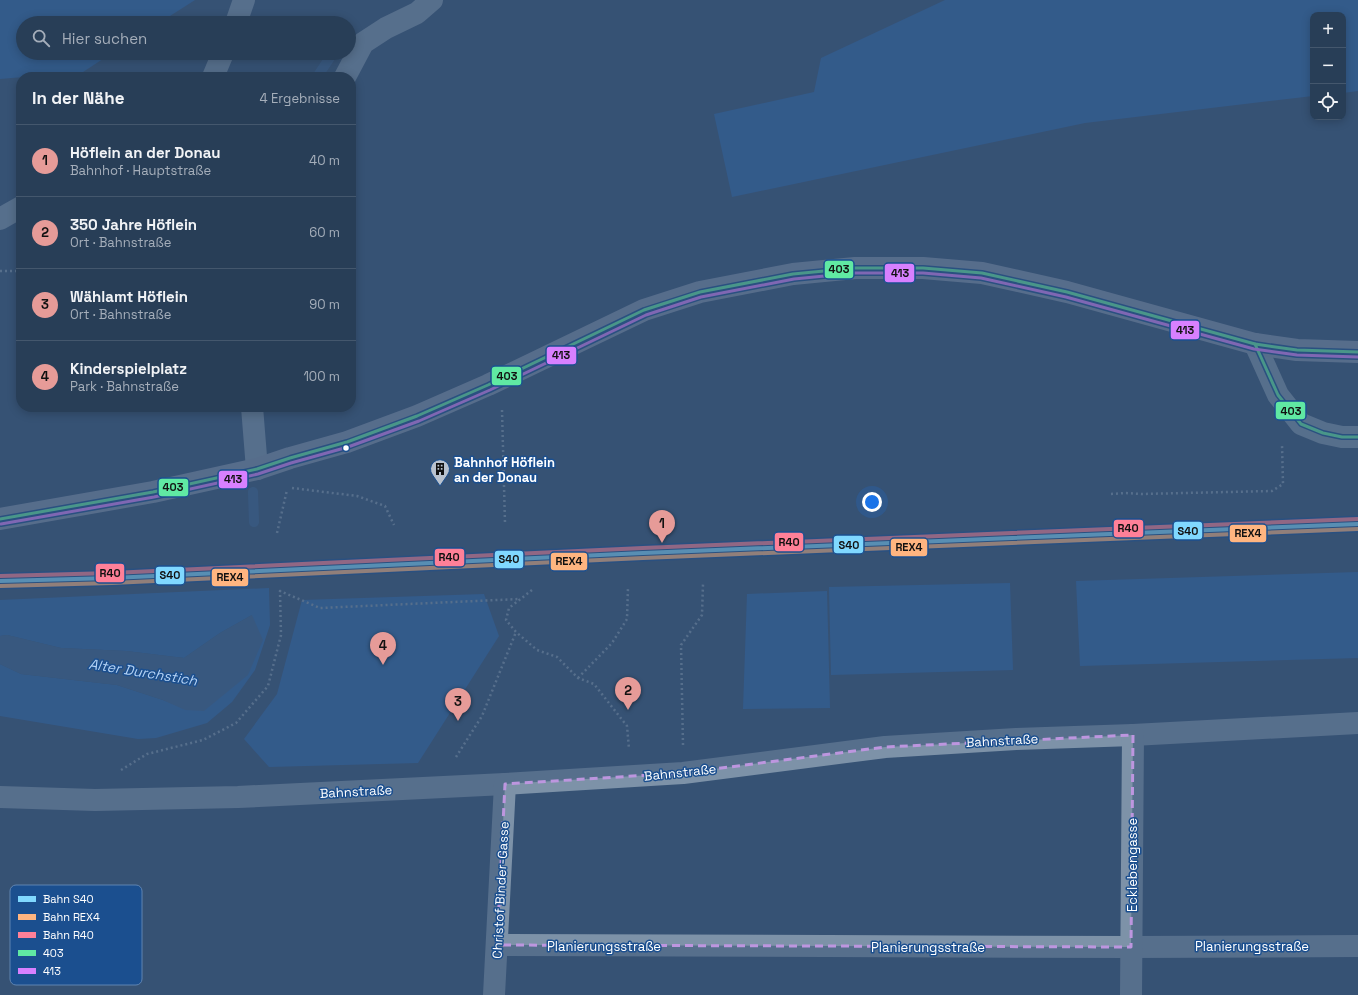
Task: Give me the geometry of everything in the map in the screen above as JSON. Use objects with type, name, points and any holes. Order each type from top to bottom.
[{"type":"main road","points":[[0,519],[153,492],[257,470],[290,458],[348,442],[417,416],[501,379],[644,310],[700,292],[793,274],[855,268],[922,268],[982,273],[1067,292],[1255,344],[1298,350],[1358,352]]},
{"type":"street","points":[[238,16],[244,0]]},
{"type":"street","points":[[356,56],[363,43],[386,28],[417,13],[432,0]]},
{"type":"street","points":[[215,72],[220,60]]},
{"type":"street","points":[[348,72],[354,60]]},
{"type":"street","points":[[0,219],[16,210]]},
{"type":"street","points":[[1255,344],[1278,395],[1301,424],[1323,433],[1342,437],[1358,436]]},
{"type":"street","points":[[252,412],[257,470]]},
{"type":"street","name":"Bahnstraße","points":[[0,797],[95,800],[238,797],[632,777],[683,773],[885,747],[1358,722]]},
{"type":"street","name":"Ecklebengasse","points":[[1131,995],[1133,735]]},
{"type":"street","name":"Christof Binder-Gasse","points":[[494,995],[505,784]]},
{"type":"street","name":"Planierungsstraße","points":[[497,946],[1358,946]]},
{"type":"path","points":[[0,271],[16,271]]},
{"type":"path","points":[[501,379],[505,523]]},
{"type":"path","points":[[1112,494],[1272,491],[1283,484],[1282,440]]},
{"type":"path","points":[[277,533],[287,488],[357,496],[385,506],[394,525]]},
{"type":"path","points":[[683,773],[681,645],[702,615],[703,584]]},
{"type":"path","points":[[578,678],[612,643],[627,619],[628,587]]},
{"type":"path","points":[[532,590],[509,608],[506,620],[516,632],[537,650],[557,657],[578,678],[594,684],[627,726],[632,777]]},
{"type":"path","points":[[95,800],[113,775],[147,754],[203,740],[236,723],[241,718],[268,686],[281,634],[280,591],[320,608],[520,599]]},
{"type":"path","points":[[436,787],[482,716],[516,632]]},
{"type":"highlighted area","points":[[1133,735],[1131,947],[497,945],[505,784],[683,773],[885,747]]},
{"type":"shaded area","points":[[0,0],[195,0],[170,16],[16,16],[16,60],[101,60],[83,72],[16,72],[16,78],[0,79]]},
{"type":"shaded area","points":[[945,0],[1358,0],[1358,91],[1346,93],[1346,12],[1310,12],[1310,96],[1085,123],[732,197],[714,114],[814,92],[821,58]]},
{"type":"shaded area","points":[[1358,572],[1358,658],[1080,666],[1076,581]]},
{"type":"shaded area","points":[[1010,583],[1013,670],[831,675],[829,587]]},
{"type":"shaded area","points":[[269,588],[270,625],[255,670],[232,702],[207,723],[156,738],[138,739],[0,716],[0,664],[21,674],[117,685],[185,709],[252,615],[220,633],[184,658],[126,651],[61,648],[7,635],[0,636],[0,600]]},
{"type":"shaded area","points":[[827,591],[830,708],[743,709],[747,594]]},
{"type":"shaded area","points":[[484,594],[499,636],[418,763],[269,767],[244,739],[277,694],[302,600]]},
{"type":"water","name":"Alter Durchstich","points":[[252,615],[263,640],[248,675],[204,711],[185,710],[163,700],[117,685],[21,674],[0,664],[0,636],[7,635],[61,648],[126,651],[184,658],[220,633]]},
{"type":"waterway","points":[[320,72],[328,60]]},
{"type":"waterway","points":[[253,492],[254,522]]},
{"type":"rail line","name":"R40","points":[[0,576],[112,573],[643,548],[1358,519]]},
{"type":"rail line","name":"S40","points":[[0,581],[112,578],[643,553],[1358,524]]},
{"type":"rail line","name":"REX4","points":[[0,586],[112,583],[643,558],[1358,529]]},
{"type":"transit line","name":"403","points":[[0,519],[153,492],[257,469],[347,442],[417,416],[488,385],[644,310],[700,292],[793,274],[855,268],[923,268],[982,273],[1067,292],[1255,344],[1297,350],[1358,352]]},
{"type":"transit line","name":"413","points":[[1,524],[154,497],[258,474],[348,447],[419,421],[490,390],[646,315],[701,297],[794,279],[855,273],[923,273],[981,278],[1066,297],[1254,349],[1297,355],[1358,357]]},
{"type":"transit line","name":"403","points":[[1255,344],[1278,395],[1301,424],[1323,433],[1342,437],[1358,437]]},
{"type":"place","name":"Bahnhof Höflein an der Donau","points":[[440,486]]},
{"type":"place","name":"Höflein an der Donau","points":[[662,543]]},
{"type":"place","name":"Kinderspielplatz","points":[[383,665]]},
{"type":"place","name":"350 Jahre Höflein","points":[[628,710]]},
{"type":"place","name":"Wählamt Höflein","points":[[458,721]]}]
